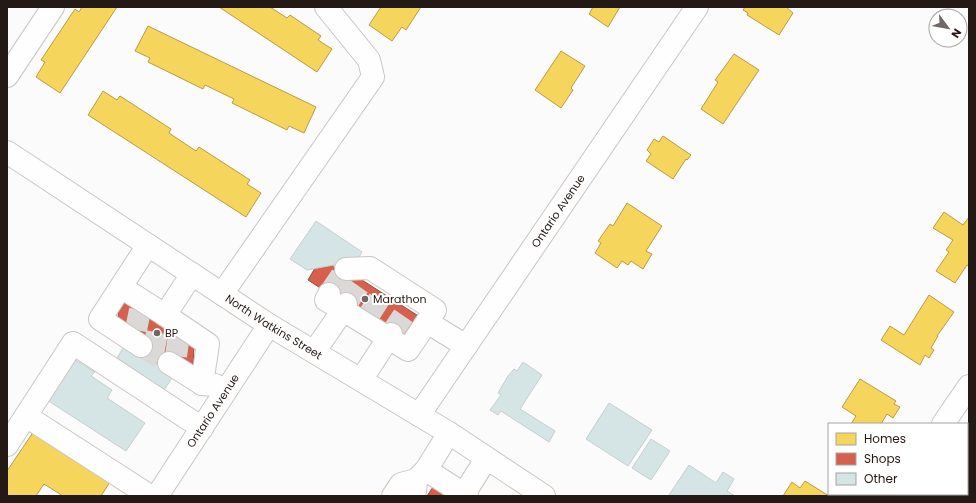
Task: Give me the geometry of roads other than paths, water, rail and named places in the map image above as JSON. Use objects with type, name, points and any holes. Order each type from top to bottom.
[{"type":"street","points":[[7,76],[53,7]]},
{"type":"street","points":[[222,294],[373,77],[369,60],[326,7]]},
{"type":"street","name":"Ontario Avenue","points":[[419,415],[697,7]]},
{"type":"street","name":"North Watkins Street","points":[[7,152],[269,325],[448,433],[536,494]]},
{"type":"street","points":[[148,245],[100,319],[208,344],[202,384]]},
{"type":"street","points":[[314,352],[339,303],[390,336],[408,350],[435,310],[411,303],[360,272]]},
{"type":"street","points":[[158,332],[192,274]]},
{"type":"street","points":[[121,287],[202,384],[229,386]]},
{"type":"street","points":[[427,322],[466,346]]},
{"type":"street","name":"Ontario Avenue","points":[[157,496],[269,325]]},
{"type":"street","points":[[361,380],[390,336]]},
{"type":"street","points":[[7,445],[73,344],[202,428]]},
{"type":"street","points":[[944,423],[969,386]]},
{"type":"street","points":[[26,416],[150,496]]},
{"type":"street","points":[[419,487],[448,433]]},
{"type":"street","points":[[393,496],[401,484],[466,495],[486,459]]},
{"type":"tunnel","points":[[329,294],[346,269]]},
{"type":"tunnel","points":[[346,304],[363,280]]},
{"type":"tunnel","points":[[367,318],[383,293]]},
{"type":"tunnel","points":[[391,334],[408,309]]},
{"type":"tunnel","points":[[136,330],[140,310]]},
{"type":"tunnel","points":[[153,354],[159,322]]},
{"type":"tunnel","points":[[176,356],[179,335]]},
{"type":"tunnel","points":[[141,346],[169,363]]},
{"type":"place","name":"Marathon","points":[[365,299]]},
{"type":"place","name":"BP","points":[[157,333]]}]
